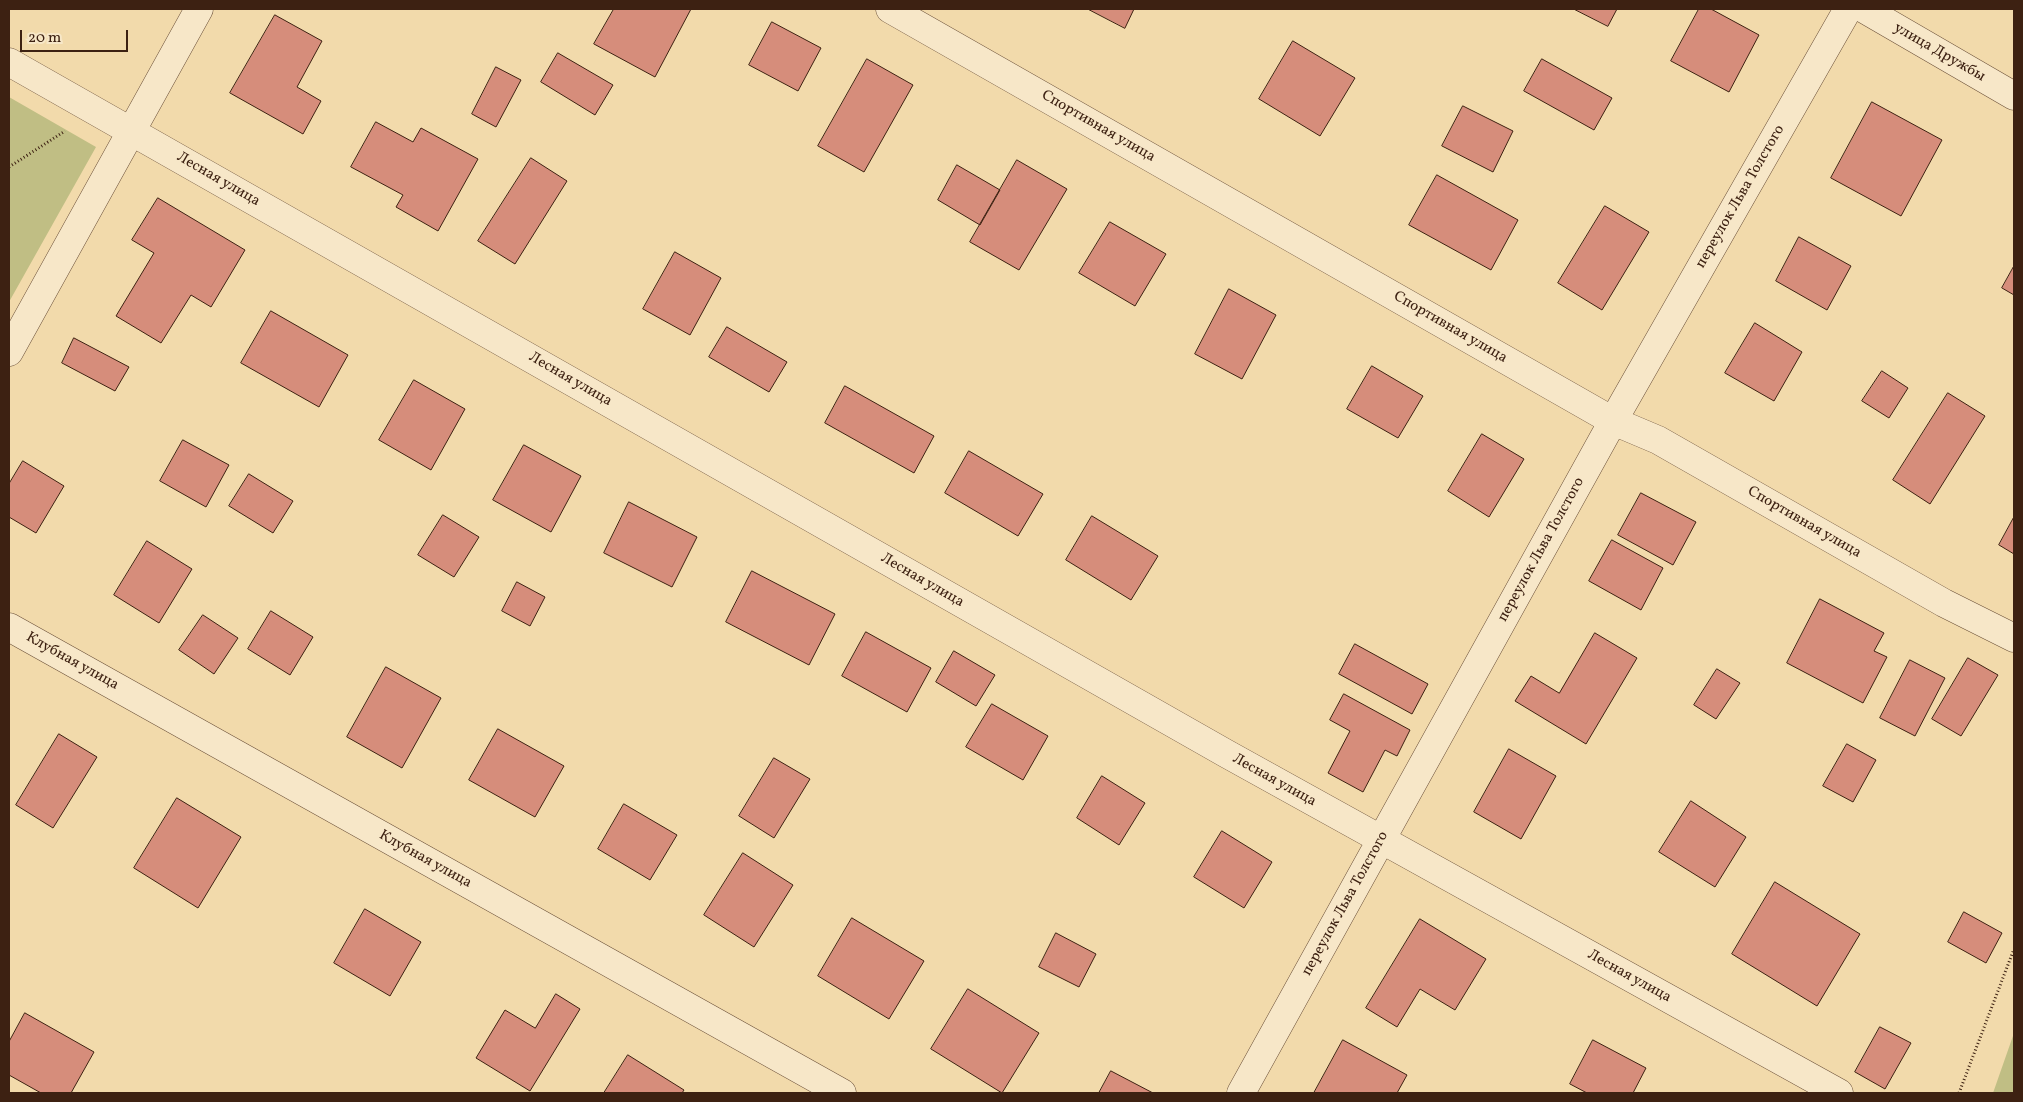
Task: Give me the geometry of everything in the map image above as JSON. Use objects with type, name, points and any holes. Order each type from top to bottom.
[{"type":"street","points":[[9,352],[199,9]]},
{"type":"street","name":"Спортивная улица","points":[[890,9],[1613,421],[1658,440],[1944,603],[2014,638]]},
{"type":"street","name":"переулок Льва Толстого","points":[[1241,1093],[1613,421],[1848,9]]},
{"type":"street","name":"улица Дружбы","points":[[1864,9],[2014,96]]},
{"type":"street","name":"Лесная улица","points":[[9,62],[132,130],[1227,754],[1839,1093]]},
{"type":"street","name":"Клубная улица","points":[[9,627],[842,1093]]},
{"type":"path","points":[[9,167],[67,130]]},
{"type":"path","points":[[1959,1093],[2014,949]]},
{"type":"shaded area","points":[[9,97],[96,147],[9,302]]},
{"type":"shaded area","points":[[2014,1033],[2014,1093],[1993,1093]]},
{"type":"building","points":[[614,9],[691,9],[655,77],[594,44]]},
{"type":"building","points":[[1088,9],[1134,9],[1125,28]]},
{"type":"building","points":[[1574,9],[1617,9],[1608,26]]},
{"type":"building","points":[[1699,9],[1711,9],[1759,35],[1729,92],[1671,61]]},
{"type":"building","points":[[275,15],[322,41],[297,87],[321,101],[303,134],[230,93]]},
{"type":"building","points":[[772,22],[821,48],[798,91],[749,65]]},
{"type":"building","points":[[1293,41],[1355,78],[1320,136],[1259,99]]},
{"type":"building","points":[[558,53],[613,85],[595,115],[541,82]]},
{"type":"building","points":[[867,59],[913,85],[864,172],[818,146]]},
{"type":"building","points":[[1542,59],[1612,98],[1594,130],[1524,91]]},
{"type":"building","points":[[496,67],[521,80],[496,127],[472,114]]},
{"type":"building","points":[[1872,102],[1942,140],[1901,216],[1831,178]]},
{"type":"building","points":[[1463,106],[1513,131],[1493,172],[1442,146]]},
{"type":"building","points":[[376,122],[413,142],[421,128],[478,159],[438,231],[396,207],[403,195],[351,167]]},
{"type":"building","points":[[531,158],[567,181],[515,264],[478,241]]},
{"type":"building","points":[[1017,160],[1067,189],[1019,270],[970,242]]},
{"type":"building","points":[[957,165],[1000,190],[980,225],[938,200]]},
{"type":"building","points":[[1437,175],[1518,220],[1491,270],[1409,225]]},
{"type":"building","points":[[158,198],[245,250],[211,307],[191,295],[161,343],[116,316],[154,253],[132,240]]},
{"type":"building","points":[[1605,206],[1649,232],[1602,310],[1558,283]]},
{"type":"building","points":[[1110,222],[1166,254],[1135,306],[1079,273]]},
{"type":"building","points":[[1799,237],[1851,266],[1827,310],[1776,281]]},
{"type":"building","points":[[675,252],[721,278],[690,335],[643,309]]},
{"type":"building","points":[[2014,266],[2014,295],[2002,288]]},
{"type":"building","points":[[1229,289],[1276,315],[1242,379],[1195,354]]},
{"type":"building","points":[[271,311],[348,355],[319,407],[241,363]]},
{"type":"building","points":[[1755,323],[1802,352],[1774,401],[1725,373]]},
{"type":"building","points":[[727,327],[787,362],[769,392],[709,357]]},
{"type":"building","points":[[74,338],[129,367],[115,391],[62,363]]},
{"type":"building","points":[[1372,366],[1423,396],[1398,438],[1347,409]]},
{"type":"building","points":[[1882,371],[1908,388],[1889,418],[1862,401]]},
{"type":"building","points":[[414,380],[465,409],[431,470],[379,440]]},
{"type":"building","points":[[845,386],[934,436],[914,473],[825,423]]},
{"type":"building","points":[[1948,393],[1985,416],[1930,504],[1893,480]]},
{"type":"building","points":[[1482,434],[1524,459],[1489,517],[1448,491]]},
{"type":"building","points":[[183,440],[229,465],[206,507],[160,481]]},
{"type":"building","points":[[524,445],[581,476],[551,532],[493,500]]},
{"type":"building","points":[[969,451],[1043,494],[1018,536],[945,493]]},
{"type":"building","points":[[23,461],[64,486],[36,533],[9,517],[9,484]]},
{"type":"building","points":[[249,474],[293,501],[273,533],[229,506]]},
{"type":"building","points":[[1641,493],[1696,522],[1673,565],[1618,535]]},
{"type":"building","points":[[629,502],[697,537],[672,587],[604,553]]},
{"type":"building","points":[[443,515],[479,537],[454,577],[418,555]]},
{"type":"building","points":[[1092,516],[1158,556],[1131,600],[1066,560]]},
{"type":"building","points":[[2014,517],[2014,554],[1999,545]]},
{"type":"building","points":[[1612,540],[1663,568],[1641,610],[1589,581]]},
{"type":"building","points":[[147,541],[192,569],[159,623],[114,595]]},
{"type":"building","points":[[752,571],[835,614],[809,665],[726,622]]},
{"type":"building","points":[[517,582],[545,597],[530,626],[502,611]]},
{"type":"building","points":[[1820,599],[1884,633],[1874,651],[1887,657],[1863,703],[1787,663]]},
{"type":"building","points":[[271,611],[313,637],[290,675],[248,649]]},
{"type":"building","points":[[203,615],[238,638],[214,674],[179,650]]},
{"type":"building","points":[[866,632],[931,668],[907,712],[842,676]]},
{"type":"building","points":[[1595,633],[1637,658],[1586,744],[1515,701],[1531,676],[1559,693]]},
{"type":"building","points":[[1355,644],[1428,684],[1412,714],[1339,674]]},
{"type":"building","points":[[954,651],[995,675],[976,706],[936,682]]},
{"type":"building","points":[[1968,658],[1998,675],[1961,736],[1932,719]]},
{"type":"building","points":[[1910,660],[1945,678],[1915,736],[1880,718]]},
{"type":"building","points":[[386,667],[441,698],[402,768],[347,737]]},
{"type":"building","points":[[1717,669],[1740,683],[1716,719],[1694,705]]},
{"type":"building","points":[[1344,694],[1410,730],[1397,756],[1385,750],[1363,792],[1328,773],[1350,731],[1330,720]]},
{"type":"building","points":[[992,704],[1048,736],[1023,780],[966,747]]},
{"type":"building","points":[[498,729],[564,766],[535,817],[469,780]]},
{"type":"building","points":[[59,734],[97,757],[53,828],[16,805]]},
{"type":"building","points":[[1847,744],[1876,760],[1853,802],[1823,786]]},
{"type":"building","points":[[1509,749],[1556,776],[1521,839],[1474,812]]},
{"type":"building","points":[[774,758],[810,779],[774,838],[739,816]]},
{"type":"building","points":[[1102,776],[1145,803],[1119,845],[1077,818]]},
{"type":"building","points":[[177,798],[241,837],[198,908],[134,868]]},
{"type":"building","points":[[1691,801],[1746,837],[1715,887],[1659,852]]},
{"type":"building","points":[[624,804],[677,835],[650,880],[598,849]]},
{"type":"building","points":[[1222,831],[1272,862],[1244,908],[1194,877]]},
{"type":"building","points":[[743,853],[793,885],[754,947],[704,915]]},
{"type":"building","points":[[1775,882],[1860,934],[1817,1006],[1732,954]]},
{"type":"building","points":[[365,909],[421,942],[390,996],[334,963]]},
{"type":"building","points":[[1964,912],[2002,933],[1986,963],[1948,942]]},
{"type":"building","points":[[852,918],[924,961],[889,1019],[818,976]]},
{"type":"building","points":[[1420,919],[1486,959],[1455,1010],[1420,989],[1397,1027],[1366,1008]]},
{"type":"building","points":[[1056,933],[1096,954],[1079,987],[1039,967]]},
{"type":"building","points":[[968,989],[1039,1033],[1002,1093],[931,1049]]},
{"type":"building","points":[[556,994],[580,1009],[530,1091],[476,1058],[505,1010],[535,1028]]},
{"type":"building","points":[[25,1013],[94,1052],[71,1093],[41,1093],[9,1075],[9,1042]]},
{"type":"building","points":[[1880,1027],[1911,1043],[1885,1089],[1855,1072]]},
{"type":"building","points":[[1343,1040],[1407,1075],[1397,1093],[1314,1093]]},
{"type":"building","points":[[1593,1040],[1646,1068],[1633,1093],[1587,1093],[1570,1084]]},
{"type":"building","points":[[628,1055],[684,1090],[682,1093],[604,1093]]},
{"type":"building","points":[[1111,1071],[1153,1093],[1099,1093]]}]
